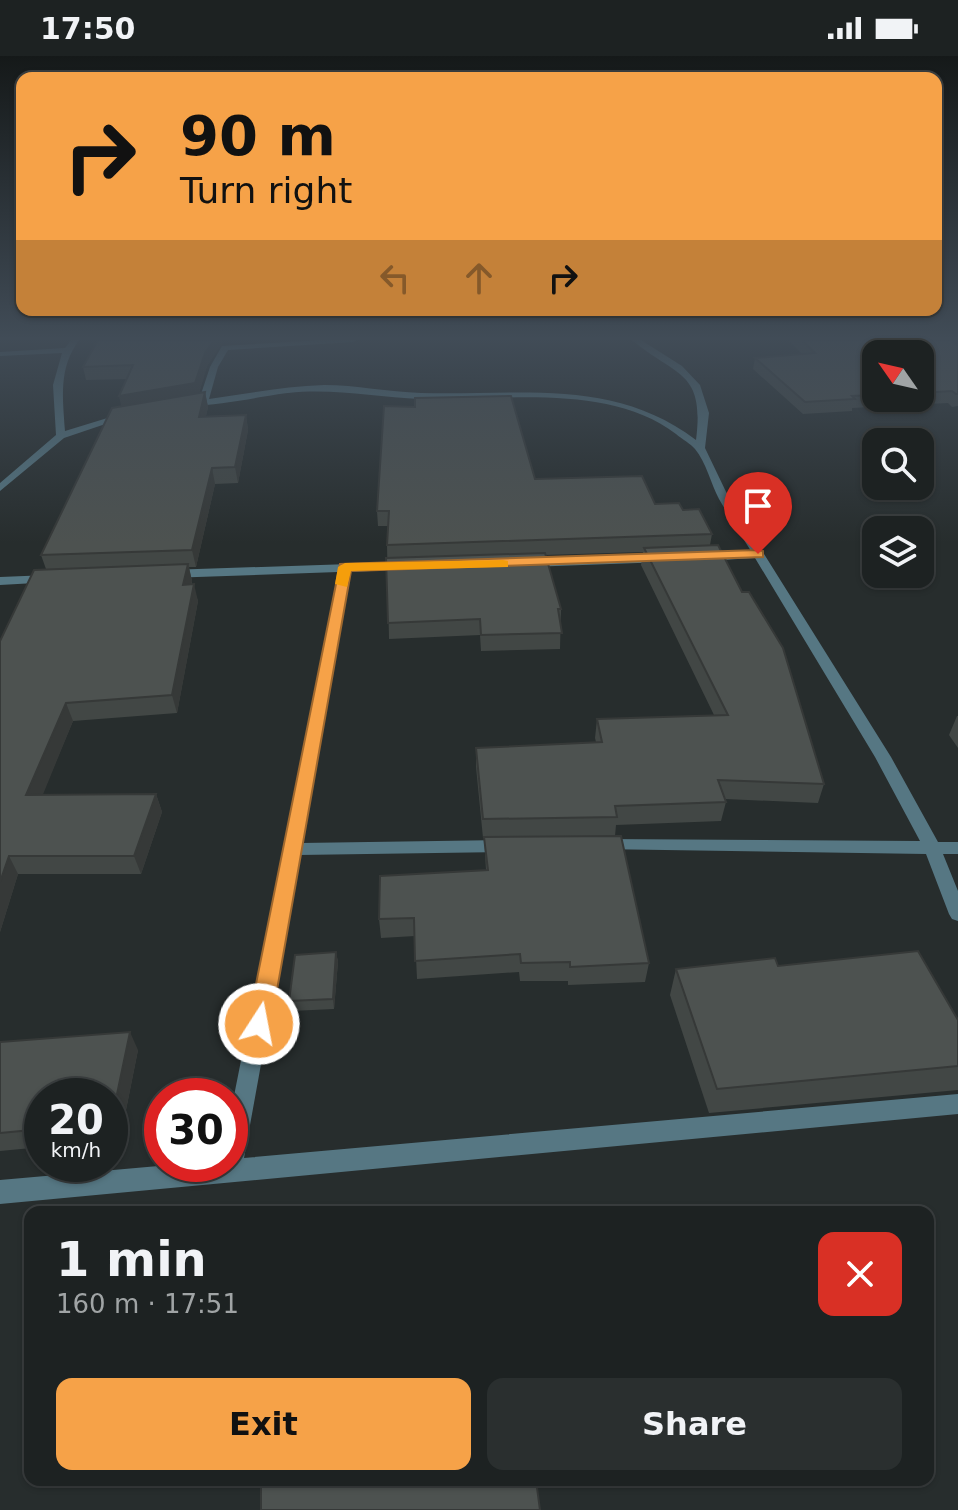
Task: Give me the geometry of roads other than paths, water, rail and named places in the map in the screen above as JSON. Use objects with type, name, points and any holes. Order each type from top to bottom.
[{"type":"street","points":[[58,408],[61,436]]},
{"type":"street","points":[[623,408],[665,420],[700,448],[745,536],[849,697],[932,847],[958,914]]},
{"type":"street","points":[[700,448],[703,408]]},
{"type":"street","points":[[2,484],[61,436],[142,411]]},
{"type":"street","points":[[685,558],[758,554]]},
{"type":"street","points":[[510,564],[670,558]]},
{"type":"street","points":[[157,574],[420,566]]},
{"type":"street","points":[[248,1081],[345,567]]},
{"type":"street","points":[[0,581],[68,578]]},
{"type":"street","points":[[591,845],[958,848]]},
{"type":"street","points":[[293,849],[528,846]]},
{"type":"street","points":[[248,1167],[958,1104]]},
{"type":"street","points":[[0,1192],[144,1178]]}]
